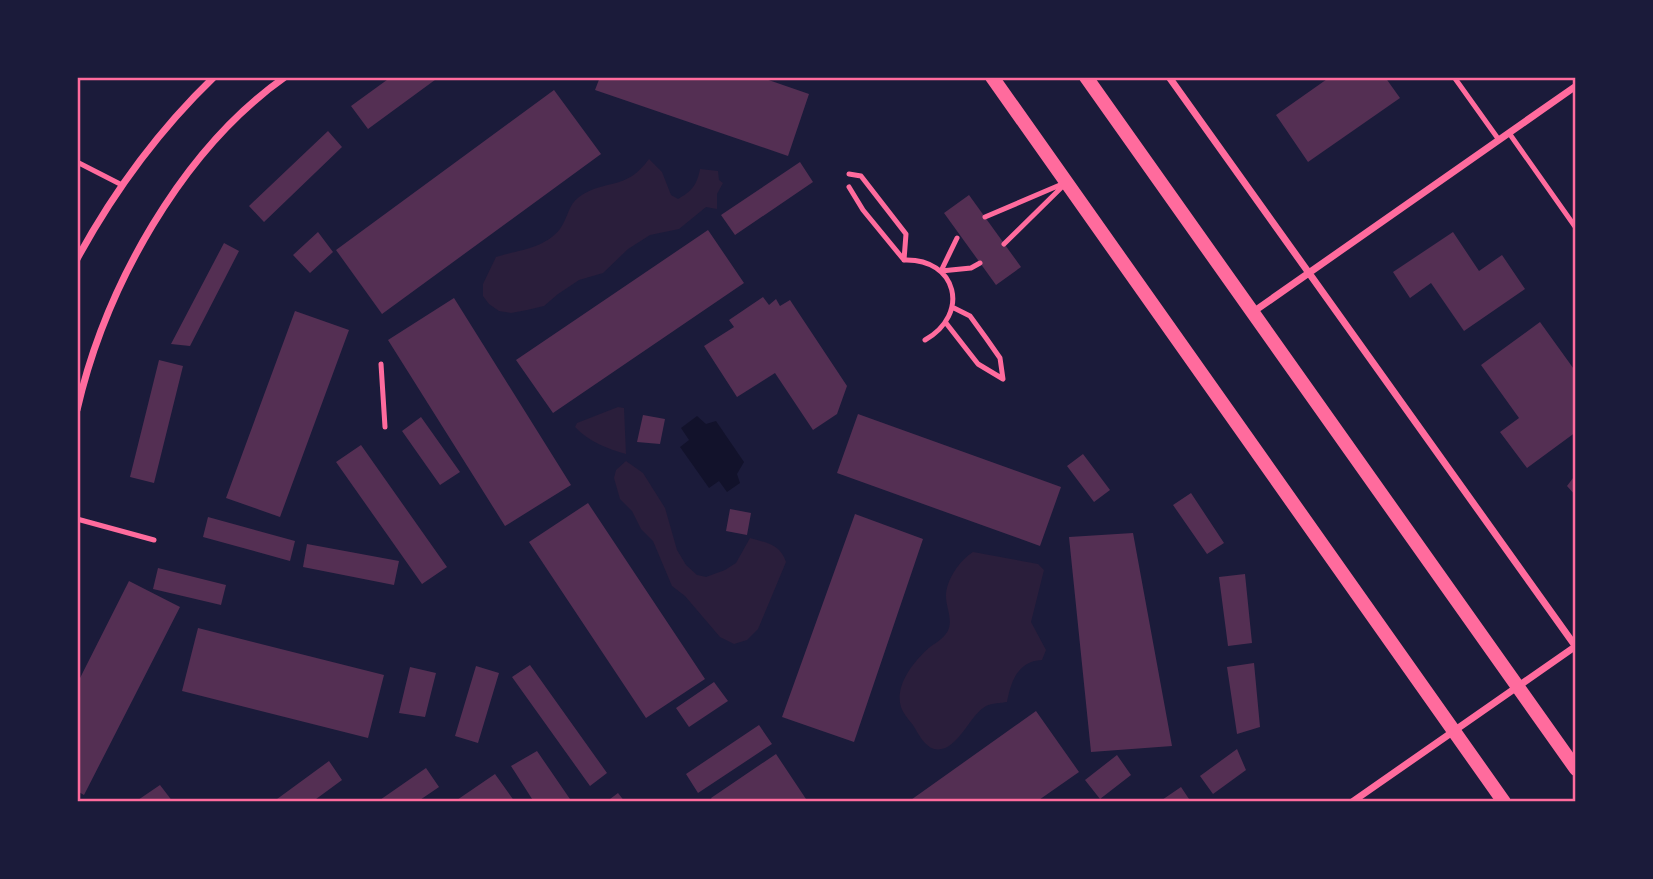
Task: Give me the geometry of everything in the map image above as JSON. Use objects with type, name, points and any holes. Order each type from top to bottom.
[{"type":"main road","points":[[992,77],[1504,802]]},
{"type":"main road","points":[[1086,77],[1576,769]]},
{"type":"street","points":[[77,259],[122,185],[160,135],[215,77]]},
{"type":"street","points":[[77,410],[83,383],[112,305],[141,246],[170,197],[202,154],[264,91],[285,77]]},
{"type":"street","points":[[1169,77],[1576,647],[1352,802]]},
{"type":"street","points":[[1252,312],[1576,86]]},
{"type":"lane","points":[[1454,77],[1499,140]]},
{"type":"lane","points":[[1509,133],[1576,228]]},
{"type":"lane","points":[[77,162],[122,185]]},
{"type":"lane","points":[[849,174],[861,176],[906,234],[904,260]]},
{"type":"lane","points":[[985,217],[1067,182]]},
{"type":"lane","points":[[1004,244],[1067,182]]},
{"type":"lane","points":[[849,187],[863,210],[904,260]]},
{"type":"lane","points":[[941,271],[957,238]]},
{"type":"lane","points":[[904,260],[917,259],[930,263],[941,271],[951,289],[952,307],[946,323],[937,334],[925,340]]},
{"type":"lane","points":[[941,271],[971,268],[980,263]]},
{"type":"lane","points":[[946,323],[978,365],[1003,379],[1000,358],[986,338],[970,316],[952,307]]},
{"type":"lane","points":[[382,364],[385,427]]},
{"type":"lane","points":[[77,519],[154,540]]},
{"type":"shaded area","points":[[649,159],[662,172],[671,195],[678,199],[693,187],[700,169],[718,171],[719,180],[723,183],[717,194],[717,209],[706,207],[679,229],[650,235],[628,249],[603,273],[579,280],[544,306],[511,313],[499,311],[489,304],[483,296],[483,284],[496,257],[530,248],[554,236],[579,197],[589,191],[623,181]]},
{"type":"shaded area","points":[[618,407],[624,408],[626,454],[599,444],[575,427],[577,423]]},
{"type":"shaded area","points":[[697,416],[706,424],[716,421],[744,462],[737,474],[740,483],[727,492],[719,481],[709,488],[680,447],[689,440],[681,428]]},
{"type":"shaded area","points":[[626,461],[643,473],[665,508],[677,550],[686,565],[697,575],[706,577],[736,563],[750,538],[772,545],[780,551],[786,562],[758,629],[747,640],[734,644],[720,637],[685,596],[672,586],[653,541],[620,499],[614,478],[616,470]]},
{"type":"shaded area","points":[[973,552],[1038,564],[1044,570],[1031,622],[1046,650],[1042,660],[1021,668],[1007,702],[986,706],[949,746],[934,749],[924,742],[903,712],[900,690],[912,666],[948,631],[948,584],[959,565]]},
{"type":"building","points":[[391,77],[439,77],[368,129],[351,106]]},
{"type":"building","points":[[600,77],[760,77],[809,94],[788,156],[595,90]]},
{"type":"building","points":[[1330,77],[1385,77],[1400,98],[1308,162],[1276,115]]},
{"type":"building","points":[[554,90],[601,154],[382,314],[336,250]]},
{"type":"building","points":[[328,131],[342,147],[264,222],[249,206]]},
{"type":"building","points":[[800,162],[813,182],[735,235],[721,215]]},
{"type":"building","points":[[969,195],[1021,267],[996,285],[944,213]]},
{"type":"building","points":[[708,230],[744,283],[553,413],[516,360]]},
{"type":"building","points":[[318,232],[333,252],[310,273],[293,255]]},
{"type":"building","points":[[1453,232],[1479,271],[1502,255],[1525,289],[1464,331],[1431,283],[1410,298],[1393,272]]},
{"type":"building","points":[[224,243],[239,251],[190,346],[171,344]]},
{"type":"building","points":[[763,297],[769,305],[776,299],[780,306],[790,300],[847,386],[837,414],[813,430],[775,373],[737,397],[704,346],[734,327],[729,320]]},
{"type":"building","points":[[454,298],[571,485],[505,526],[388,340]]},
{"type":"building","points":[[295,311],[349,330],[280,517],[226,498]]},
{"type":"building","points":[[1540,322],[1576,372],[1576,432],[1527,468],[1500,432],[1519,418],[1481,365]]},
{"type":"building","points":[[159,360],[183,366],[154,483],[130,477]]},
{"type":"building","points":[[858,414],[1061,487],[1040,546],[837,473]]},
{"type":"building","points":[[643,415],[665,419],[660,444],[637,442]]},
{"type":"building","points":[[421,417],[460,472],[440,485],[402,431]]},
{"type":"building","points":[[361,445],[447,567],[422,584],[336,462]]},
{"type":"building","points":[[1083,454],[1110,490],[1094,502],[1067,466]]},
{"type":"building","points":[[1576,474],[1576,496],[1567,486]]},
{"type":"building","points":[[1191,493],[1224,543],[1207,554],[1173,505]]},
{"type":"building","points":[[588,503],[705,679],[646,718],[529,542]]},
{"type":"building","points":[[730,509],[751,513],[747,535],[726,531]]},
{"type":"building","points":[[855,514],[923,539],[854,742],[782,717]]},
{"type":"building","points":[[208,517],[295,541],[290,561],[203,537]]},
{"type":"building","points":[[1133,533],[1172,746],[1091,752],[1069,537]]},
{"type":"building","points":[[307,544],[399,561],[394,585],[303,567]]},
{"type":"building","points":[[158,568],[226,585],[221,605],[153,589]]},
{"type":"building","points":[[1245,574],[1252,643],[1228,646],[1219,577]]},
{"type":"building","points":[[129,581],[180,607],[84,795],[77,791],[77,684]]},
{"type":"building","points":[[198,628],[384,675],[368,738],[182,691]]},
{"type":"building","points":[[1254,663],[1260,727],[1237,734],[1227,667]]},
{"type":"building","points":[[530,665],[607,773],[590,786],[512,677]]},
{"type":"building","points":[[476,666],[499,673],[478,743],[455,736]]},
{"type":"building","points":[[410,667],[436,673],[425,717],[399,713]]},
{"type":"building","points":[[714,682],[728,701],[689,727],[676,708]]},
{"type":"building","points":[[1036,711],[1079,772],[1036,802],[908,802]]},
{"type":"building","points":[[759,725],[772,744],[698,793],[686,774]]},
{"type":"building","points":[[1237,749],[1246,770],[1213,794],[1200,776]]},
{"type":"building","points":[[537,751],[572,802],[534,802],[511,766]]},
{"type":"building","points":[[776,754],[808,802],[713,802],[711,798]]},
{"type":"building","points":[[1117,755],[1131,775],[1100,799],[1085,780]]},
{"type":"building","points":[[329,761],[342,780],[312,802],[273,802]]},
{"type":"building","points":[[426,768],[439,787],[417,802],[377,802]]},
{"type":"building","points":[[495,774],[515,802],[454,802]]},
{"type":"building","points":[[160,785],[173,802],[135,802]]},
{"type":"building","points":[[1181,787],[1191,802],[1159,802]]},
{"type":"building","points":[[618,793],[625,802],[606,802]]}]
